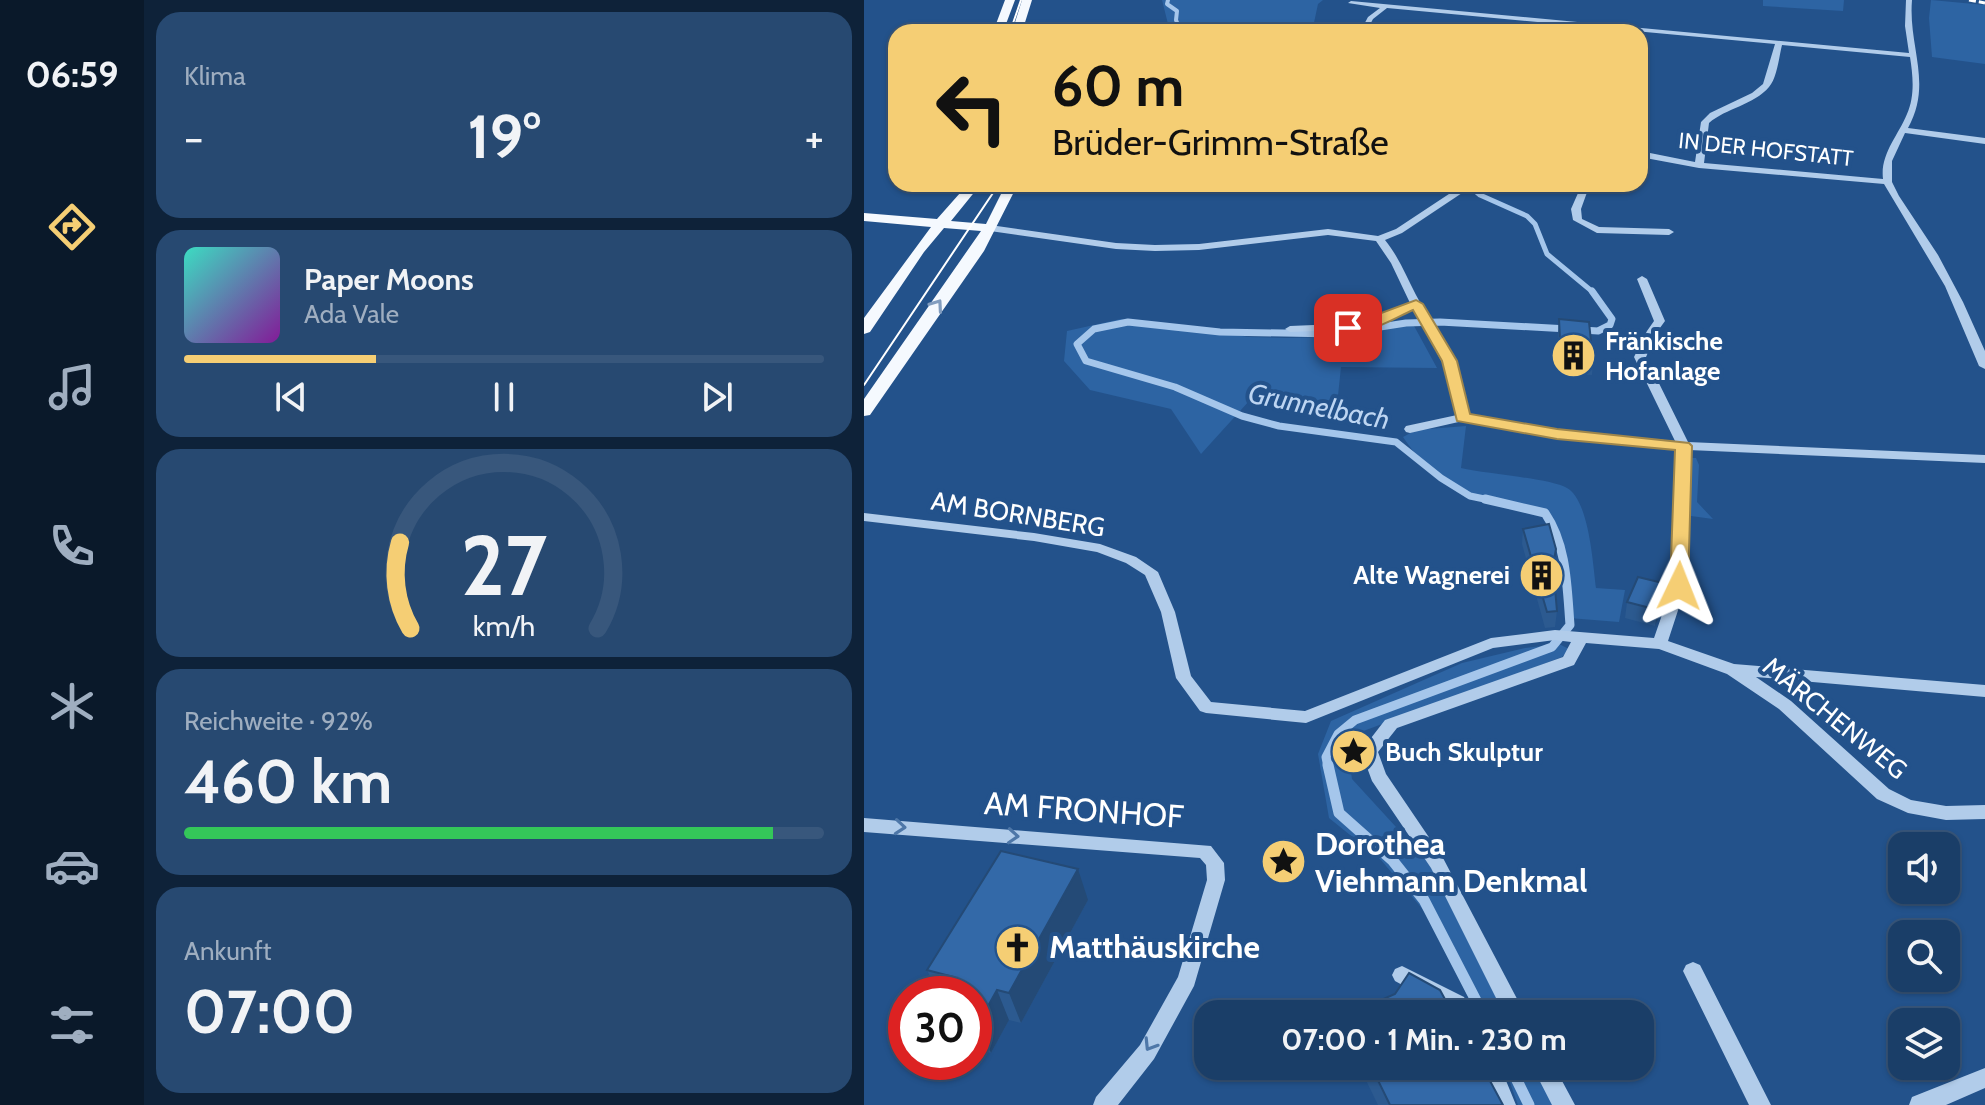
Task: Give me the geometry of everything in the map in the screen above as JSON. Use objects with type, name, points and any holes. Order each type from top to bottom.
[{"type":"main road","points":[[1001,24],[1010,0]]},
{"type":"main road","points":[[1020,24],[1027,0]]},
{"type":"main road","points":[[864,329],[919,249],[968,192]]},
{"type":"main road","points":[[864,411],[990,228],[1008,192]]},
{"type":"main road","points":[[867,218],[990,228]]},
{"type":"main road","points":[[867,218],[915,237],[919,249]]},
{"type":"street","points":[[1909,0],[1912,55],[1919,81],[1915,106],[1890,154],[1888,182],[1925,241],[1974,332],[1985,366]]},
{"type":"street","points":[[1351,3],[1563,24]]},
{"type":"street","points":[[1367,24],[1385,7]]},
{"type":"street","points":[[1648,32],[1912,55]]},
{"type":"street","points":[[1699,165],[1705,122],[1755,95],[1767,85],[1779,43]]},
{"type":"street","points":[[1903,130],[1985,141]]},
{"type":"street","name":"IN DER HOFSTATT","points":[[1648,155],[1699,165],[1888,182]]},
{"type":"street","points":[[990,228],[1116,246],[1155,248],[1199,247],[1328,232],[1379,239],[1399,231],[1458,192]]},
{"type":"street","points":[[1583,192],[1576,209],[1578,220],[1597,230],[1669,232]]},
{"type":"street","points":[[1379,239],[1395,257],[1432,333],[1450,361],[1463,417]]},
{"type":"street","points":[[1642,279],[1660,321],[1640,357],[1683,446],[1679,586],[1660,644]]},
{"type":"street","points":[[1290,329],[1364,326],[1419,308]]},
{"type":"street","points":[[1410,429],[1463,417],[1557,434],[1683,446],[1985,459]]},
{"type":"street","name":"AM BORNBERG","points":[[864,517],[1034,537],[1100,548],[1131,560],[1151,572],[1168,612],[1184,678],[1206,707],[1306,717]]},
{"type":"street","name":"MÄRCHENWEG","points":[[1306,717],[1491,643],[1555,635],[1660,644],[1733,670],[1785,705],[1883,794],[1908,806],[1946,813],[1985,812]]},
{"type":"street","points":[[1508,1000],[1437,863],[1378,776],[1369,751],[1391,724],[1569,661],[1577,637]]},
{"type":"street","points":[[1733,670],[1985,691]]},
{"type":"street","name":"AM FRONHOF","points":[[864,825],[1205,851],[1215,863],[1216,880],[1187,980],[1147,1052],[1104,1105]]},
{"type":"street","points":[[1693,971],[1760,1105]]},
{"type":"street","points":[[1402,975],[1449,1000]]},
{"type":"street","points":[[1920,1105],[1985,1078]]},
{"type":"street","points":[[1495,1080],[1505,1105]]},
{"type":"street","points":[[1551,1080],[1564,1105]]},
{"type":"shaded area","points":[[1162,0],[1323,0],[1318,4],[1314,24],[1168,24]]},
{"type":"shaded area","points":[[1763,0],[1844,0],[1843,11],[1763,6]]},
{"type":"shaded area","points":[[1931,0],[1985,5],[1985,64],[1932,57]]},
{"type":"shaded area","points":[[1121,319],[1249,337],[1287,338],[1332,337],[1413,324],[1437,368],[1341,367],[1337,405],[1250,400],[1201,454],[1171,409],[1090,390],[1064,361],[1067,331]]},
{"type":"shaded area","points":[[1466,426],[1461,468],[1546,482],[1567,488],[1574,495],[1589,534],[1596,588],[1625,590],[1619,622],[1569,618],[1560,542],[1553,522],[1547,516],[1528,508],[1462,492],[1433,472],[1403,437],[1416,430]]},
{"type":"shaded area","points":[[1692,458],[1696,458],[1699,465],[1697,502],[1713,519],[1691,516],[1689,466]]},
{"type":"shaded area","points":[[1559,644],[1569,649],[1562,657],[1358,733],[1348,752],[1352,779],[1429,863],[1506,1000],[1470,1000],[1425,912],[1381,860],[1329,818],[1318,754],[1331,721],[1462,663],[1525,648]]},
{"type":"shaded area","points":[[1509,1080],[1551,1080],[1564,1105],[1518,1105]]},
{"type":"building","points":[[1559,319],[1589,322],[1593,361],[1561,360]]},
{"type":"building","name":"Alte Wagnerei","points":[[1549,524],[1556,549],[1553,565],[1557,611],[1547,612],[1523,529]]},
{"type":"building","points":[[1638,577],[1667,584],[1658,610],[1627,602]]},
{"type":"building","points":[[1001,851],[1078,869],[1009,993],[997,990],[992,999],[992,976],[950,976],[927,970]]},
{"type":"building","points":[[1409,973],[1440,990],[1445,1000],[1381,1000],[1395,994]]},
{"type":"building","points":[[1378,1080],[1490,1080],[1503,1105],[1390,1105]]},
{"type":"waterway","name":"Grunnelbach","points":[[1168,0],[1167,4],[1177,11],[1178,24]]},
{"type":"waterway","name":"Grunnelbach","points":[[1476,192],[1527,216],[1535,224],[1547,254],[1593,292]]},
{"type":"waterway","name":"Grunnelbach","points":[[1582,330],[1598,331],[1610,325],[1612,319],[1593,292]]},
{"type":"waterway","name":"Grunnelbach","points":[[1490,500],[1470,496],[1441,478],[1396,442],[1279,426],[1242,416],[1175,387],[1086,361],[1077,344],[1094,329],[1128,322],[1220,332],[1335,334],[1406,323],[1440,322],[1568,329]]},
{"type":"waterway","name":"Grunnelbach","points":[[1485,499],[1490,500]]},
{"type":"waterway","name":"Grunnelbach","points":[[1328,767],[1326,757],[1338,734],[1355,720],[1552,647],[1570,625],[1562,552],[1545,513],[1490,500]]},
{"type":"waterway","name":"Grunnelbach","points":[[1490,500],[1494,501]]},
{"type":"waterway","name":"Grunnelbach","points":[[1328,765],[1339,813],[1393,861],[1424,900],[1476,1000]]},
{"type":"waterway","name":"Grunnelbach","points":[[1517,1080],[1529,1105]]},
{"type":"tram line","points":[[1013,24],[1021,0]]},
{"type":"tram line","points":[[864,385],[994,192]]},
{"type":"railway","points":[[1969,0],[1985,3]]},
{"type":"place","name":"Fränkische Hofanlage","points":[[1574,356]]},
{"type":"place","name":"Alte Wagnerei","points":[[1541,575]]},
{"type":"place","name":"Buch Skulptur","points":[[1354,752]]},
{"type":"place","name":"Dorothea Viehmann Denkmal","points":[[1284,862]]},
{"type":"place","name":"Matthäuskirche","points":[[1018,947]]},
{"type":"route","points":[[1348,328],[1364,326],[1416,304],[1450,361],[1463,417],[1557,434],[1683,446],[1679,586]]}]
